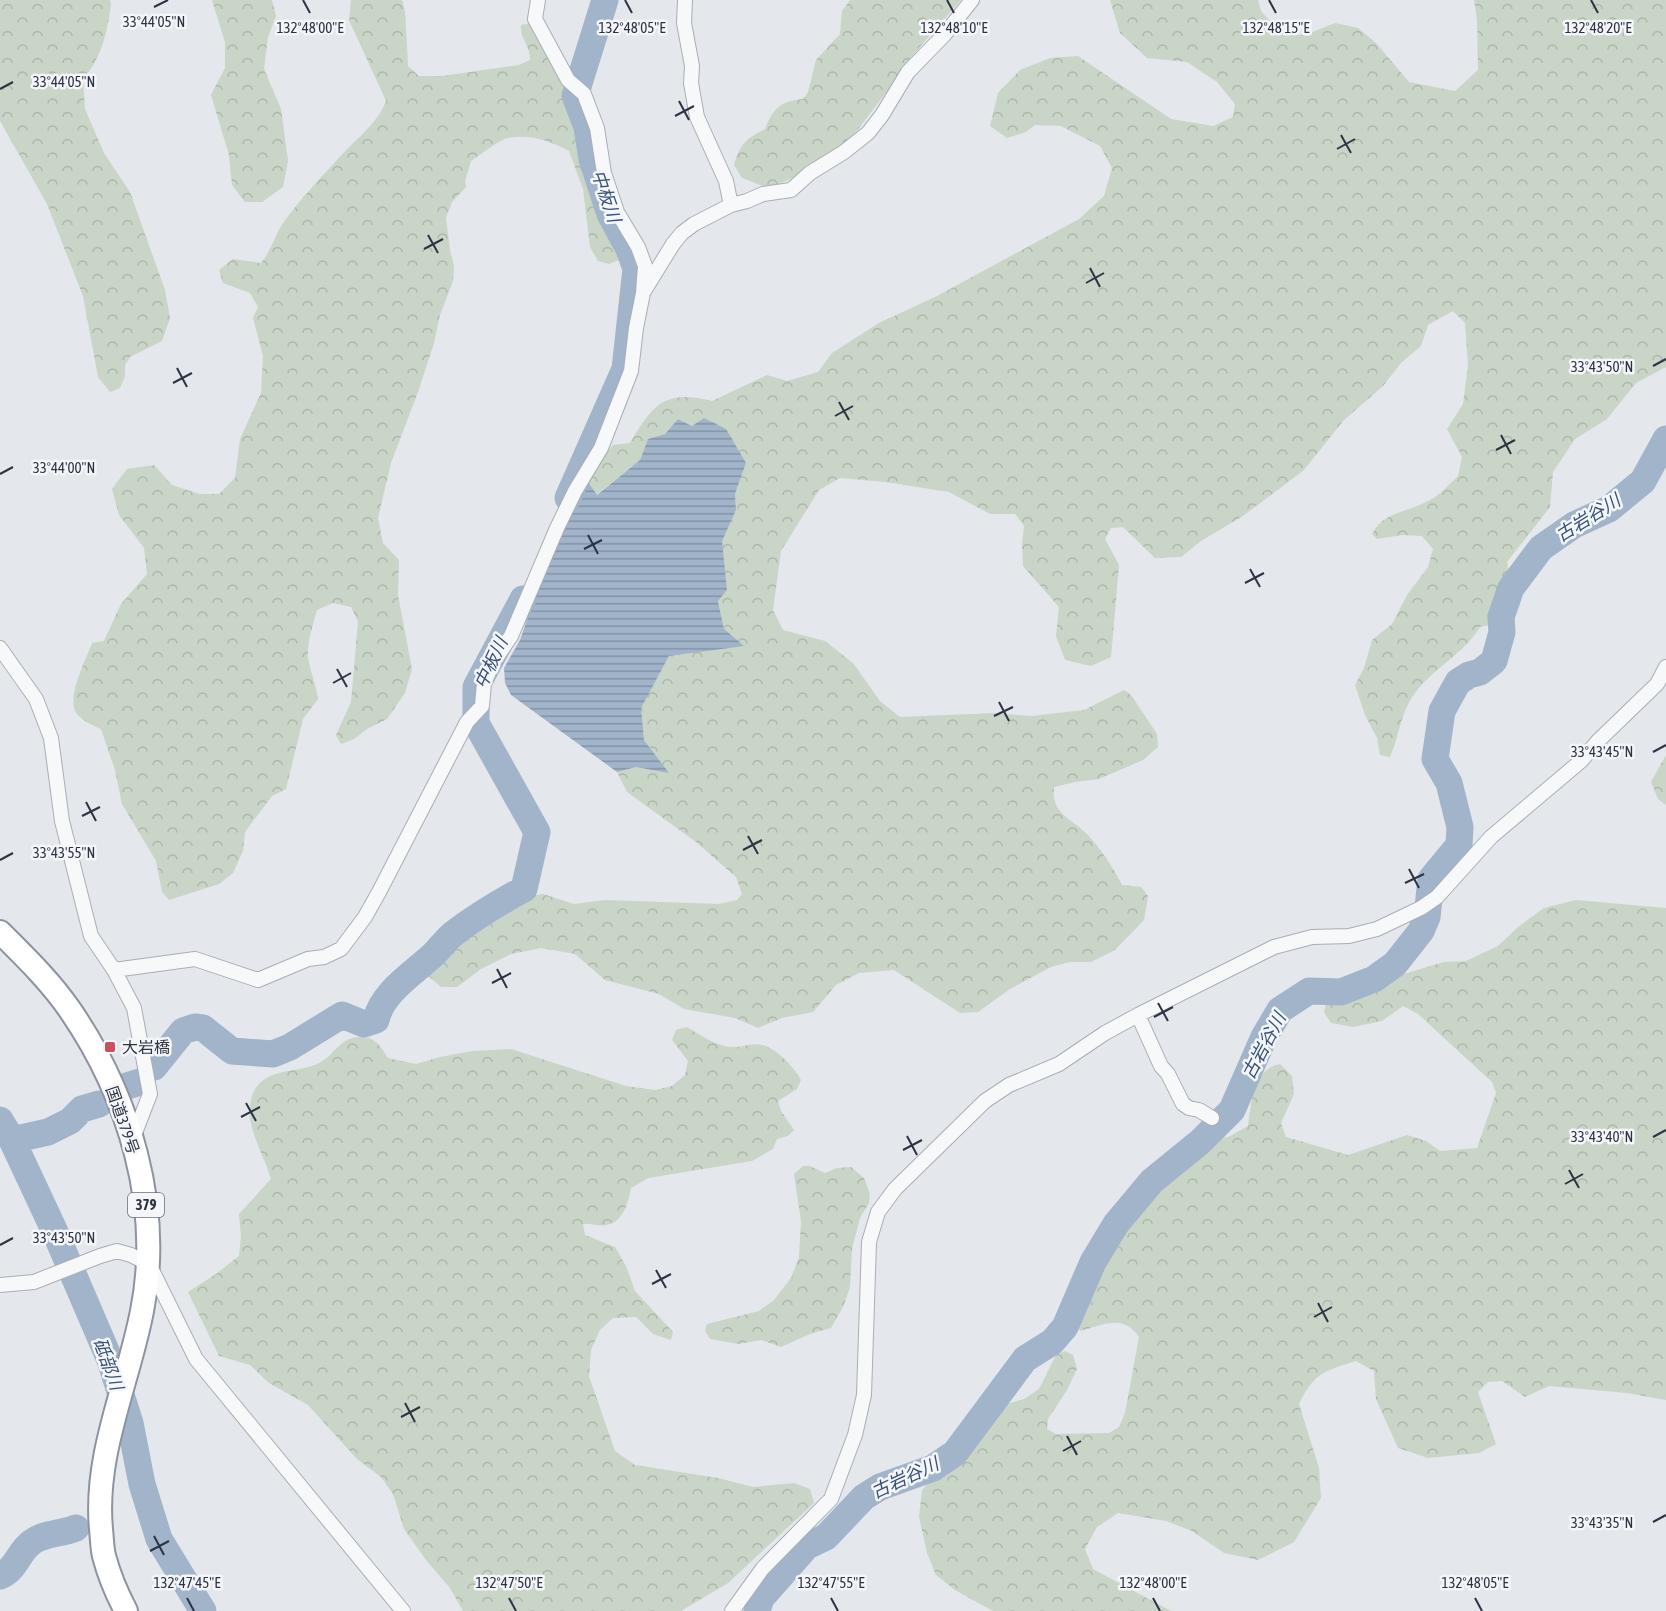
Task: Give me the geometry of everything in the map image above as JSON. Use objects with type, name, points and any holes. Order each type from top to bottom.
[{"type":"highway","name":"国道379号","points":[[0,932],[29,961],[70,1009],[106,1071],[133,1138],[146,1201],[149,1264],[142,1311],[106,1448],[99,1510],[103,1555],[126,1611]]},
{"type":"street","points":[[114,970],[195,959],[258,980],[309,959],[324,957],[341,950],[379,892],[467,722],[482,706],[484,683],[494,661],[511,636],[557,528],[575,491],[601,448],[631,370],[645,266],[639,247],[617,212],[604,173],[597,128],[584,94],[568,80],[535,19],[538,0]]},
{"type":"street","points":[[685,0],[684,23],[692,66],[691,83],[697,117],[726,182],[731,205]]},
{"type":"street","points":[[643,293],[682,232],[731,205],[763,194],[791,190],[810,173],[868,133],[882,115],[908,72],[945,34],[972,0]]},
{"type":"street","points":[[0,648],[36,699],[51,738],[62,821],[91,936],[114,970],[134,1008],[150,1094],[133,1138]]},
{"type":"street","points":[[732,1611],[763,1568],[831,1499],[851,1445],[864,1395],[869,1242],[878,1212],[895,1189],[985,1101],[1009,1085],[1059,1064],[1105,1033],[1138,1015],[1275,947],[1312,937],[1348,936],[1377,929],[1421,908],[1437,897],[1491,837],[1581,761],[1598,741],[1657,684],[1666,667]]},
{"type":"street","points":[[1138,1015],[1161,1066],[1168,1074],[1183,1104],[1212,1118]]},
{"type":"street","points":[[0,1285],[34,1282],[117,1251],[149,1264],[196,1359],[403,1611]]},
{"type":"green space","points":[[0,0],[110,0],[103,44],[95,62],[83,79],[85,109],[104,153],[130,192],[165,290],[170,318],[162,341],[130,357],[125,365],[125,376],[120,388],[110,392],[98,377],[83,296],[47,204],[0,121]]},
{"type":"green space","points":[[212,0],[272,0],[276,16],[268,37],[264,69],[281,109],[288,161],[283,187],[262,202],[245,202],[232,185],[229,155],[211,95],[225,68],[225,42]]},
{"type":"green space","points":[[351,0],[402,0],[405,11],[408,66],[419,76],[442,76],[519,65],[530,60],[521,25],[531,23],[568,92],[569,112],[585,144],[604,210],[622,248],[624,258],[609,264],[598,261],[590,247],[583,189],[569,151],[540,139],[516,137],[500,142],[471,161],[465,181],[466,187],[452,202],[446,218],[454,266],[453,281],[440,315],[434,343],[418,392],[391,463],[378,518],[383,543],[399,560],[398,595],[412,669],[405,693],[387,719],[367,729],[354,739],[341,744],[336,735],[351,702],[358,621],[351,607],[333,603],[317,610],[308,651],[318,699],[303,719],[286,789],[272,796],[245,832],[243,851],[233,873],[219,884],[169,900],[162,892],[156,861],[122,804],[115,770],[101,729],[82,719],[74,707],[75,689],[92,643],[104,641],[121,604],[147,574],[144,548],[119,515],[112,489],[127,469],[154,465],[172,485],[199,494],[219,494],[235,478],[240,439],[261,393],[263,356],[253,318],[258,307],[250,293],[223,283],[219,270],[233,259],[261,263],[282,224],[382,110],[386,101],[349,20]]},
{"type":"green space","points":[[850,0],[961,0],[911,57],[846,145],[796,177],[768,188],[742,178],[734,165],[741,147],[748,139],[765,129],[779,107],[803,99],[808,92],[816,60],[840,34],[842,11]]},
{"type":"green space","points":[[1110,0],[1258,0],[1261,11],[1281,34],[1305,35],[1335,23],[1358,28],[1376,43],[1409,82],[1455,91],[1478,70],[1477,19],[1474,0],[1666,0],[1666,367],[1636,383],[1607,419],[1575,439],[1553,472],[1550,507],[1507,562],[1511,583],[1500,599],[1496,624],[1480,627],[1473,637],[1415,693],[1406,708],[1390,757],[1380,755],[1377,738],[1365,715],[1355,685],[1364,668],[1372,640],[1392,624],[1407,595],[1428,567],[1433,549],[1422,536],[1402,535],[1377,539],[1372,534],[1382,521],[1429,501],[1458,476],[1462,457],[1447,429],[1463,404],[1468,365],[1465,323],[1453,311],[1428,325],[1421,346],[1401,363],[1383,386],[1343,421],[1304,470],[1243,516],[1201,541],[1181,557],[1155,558],[1123,527],[1111,528],[1105,539],[1119,565],[1111,657],[1091,666],[1065,660],[1056,636],[1059,607],[1023,566],[1024,526],[1015,514],[990,514],[949,492],[886,482],[840,478],[819,490],[781,551],[773,610],[783,630],[825,641],[853,663],[880,701],[900,717],[994,713],[1032,716],[1084,710],[1124,690],[1131,695],[1157,734],[1158,747],[1143,760],[1099,779],[1054,787],[1054,796],[1059,810],[1087,834],[1106,858],[1122,885],[1141,887],[1148,896],[1144,920],[1115,950],[1091,962],[1070,962],[1051,967],[1010,989],[978,1012],[960,1013],[894,970],[859,973],[836,985],[813,1012],[782,1018],[758,1028],[735,1018],[684,1009],[659,994],[605,980],[575,954],[541,948],[511,954],[481,969],[457,987],[441,987],[427,975],[427,967],[479,921],[510,900],[543,894],[574,904],[605,900],[719,904],[737,900],[742,894],[736,877],[696,842],[627,792],[617,772],[636,767],[668,772],[644,740],[640,708],[669,656],[724,629],[718,600],[727,589],[721,541],[736,510],[735,494],[746,463],[678,419],[665,434],[648,439],[640,460],[596,495],[588,482],[597,464],[613,445],[630,443],[646,418],[662,403],[683,397],[712,401],[767,375],[787,381],[818,372],[832,353],[879,323],[937,296],[1079,219],[1104,196],[1112,168],[1100,146],[1061,126],[1035,125],[1026,132],[1007,138],[990,126],[998,93],[1020,70],[1050,58],[1078,56],[1171,119],[1213,126],[1233,117],[1235,104],[1217,82],[1187,62],[1147,58],[1120,33]]},
{"type":"green space","points":[[1666,755],[1666,805],[1658,799],[1651,782]]},
{"type":"green space","points":[[1576,900],[1666,908],[1666,1400],[1627,1393],[1549,1386],[1525,1397],[1502,1381],[1488,1382],[1478,1392],[1496,1444],[1479,1453],[1428,1458],[1398,1448],[1376,1399],[1374,1371],[1356,1361],[1328,1371],[1315,1379],[1299,1404],[1319,1468],[1321,1498],[1294,1542],[1258,1560],[1224,1553],[1192,1531],[1166,1521],[1118,1513],[1097,1527],[1085,1549],[1093,1569],[1171,1611],[993,1611],[955,1590],[936,1575],[927,1553],[919,1517],[922,1490],[936,1474],[960,1456],[1002,1405],[1024,1399],[1039,1389],[1056,1355],[1065,1351],[1073,1355],[1077,1369],[1067,1390],[1048,1419],[1047,1429],[1056,1434],[1109,1433],[1119,1427],[1125,1413],[1139,1337],[1126,1325],[1119,1323],[1105,1324],[1080,1331],[1076,1325],[1093,1280],[1119,1232],[1153,1189],[1216,1139],[1228,1137],[1248,1126],[1255,1089],[1264,1073],[1271,1067],[1280,1064],[1292,1076],[1294,1094],[1281,1123],[1286,1137],[1348,1155],[1407,1135],[1426,1141],[1440,1151],[1477,1148],[1496,1093],[1492,1082],[1418,1014],[1403,1006],[1382,1021],[1353,1027],[1331,1023],[1324,1012],[1326,1004],[1375,989],[1404,974],[1444,962],[1466,961],[1498,946],[1518,927],[1544,908]]},
{"type":"green space","points":[[687,1027],[724,1046],[763,1045],[785,1060],[801,1080],[797,1089],[778,1101],[781,1111],[794,1130],[788,1136],[777,1139],[773,1149],[752,1161],[648,1178],[631,1188],[624,1211],[617,1220],[603,1225],[583,1224],[585,1235],[615,1247],[626,1266],[635,1291],[673,1332],[671,1340],[653,1334],[636,1317],[613,1318],[600,1330],[591,1350],[589,1376],[615,1451],[635,1465],[718,1478],[753,1487],[794,1483],[810,1489],[814,1503],[728,1583],[681,1611],[463,1611],[450,1588],[404,1529],[393,1494],[381,1477],[357,1459],[308,1405],[269,1383],[250,1365],[219,1356],[188,1292],[239,1256],[241,1237],[239,1214],[271,1179],[250,1119],[251,1100],[255,1089],[270,1076],[310,1067],[319,1063],[348,1040],[365,1037],[374,1040],[388,1058],[416,1064],[472,1051],[511,1049],[626,1086],[655,1090],[672,1086],[685,1075],[688,1061],[672,1040],[676,1030]]},
{"type":"green space","points":[[803,1166],[810,1166],[825,1173],[837,1168],[851,1167],[864,1178],[870,1194],[869,1203],[860,1218],[852,1249],[850,1287],[843,1307],[831,1328],[810,1334],[781,1347],[761,1340],[739,1344],[710,1339],[705,1331],[707,1324],[759,1311],[774,1300],[791,1278],[799,1257],[801,1221],[794,1174]]},
{"type":"water","points":[[704,418],[726,429],[746,463],[735,494],[736,510],[722,541],[727,590],[718,601],[724,629],[744,646],[669,656],[641,708],[644,740],[669,773],[636,767],[617,772],[511,695],[505,683],[504,668],[520,640],[556,538],[588,482],[597,495],[640,460],[648,439],[665,434],[678,419],[692,426]]},
{"type":"waterway","name":"中板川","points":[[568,498],[625,369],[636,269],[629,249],[610,214],[592,159],[587,127],[575,96],[605,0]]},
{"type":"waterway","name":"古岩谷川","points":[[757,1611],[761,1598],[807,1546],[826,1537],[864,1497],[880,1487],[933,1468],[955,1453],[1025,1359],[1052,1342],[1065,1327],[1093,1262],[1116,1224],[1152,1181],[1200,1142],[1232,1110],[1264,1037],[1280,1010],[1309,991],[1341,992],[1374,979],[1395,964],[1421,931],[1427,917],[1431,879],[1459,845],[1460,827],[1449,783],[1435,759],[1442,711],[1458,682],[1469,675],[1480,672],[1494,661],[1502,632],[1501,617],[1511,588],[1541,548],[1574,525],[1609,509],[1643,481],[1666,439]]},
{"type":"waterway","name":"中板川","points":[[154,1067],[183,1031],[195,1027],[203,1028],[232,1051],[273,1054],[290,1047],[342,1015],[364,1024],[376,1020],[379,1010],[392,992],[453,934],[524,889],[537,832],[476,723],[476,687],[523,599]]},
{"type":"waterway","name":"中板川","points":[[127,1086],[140,1082]]},
{"type":"waterway","name":"中板川","points":[[12,1140],[48,1132],[70,1121],[82,1109],[99,1104]]},
{"type":"waterway","name":"砥部川","points":[[0,1120],[12,1140],[55,1232],[110,1360],[130,1423],[142,1484],[159,1539],[203,1611]]},
{"type":"waterway","points":[[0,1576],[10,1570],[32,1542],[76,1528]]},
{"type":"place","name":"大岩橋","points":[[110,1047]]}]
